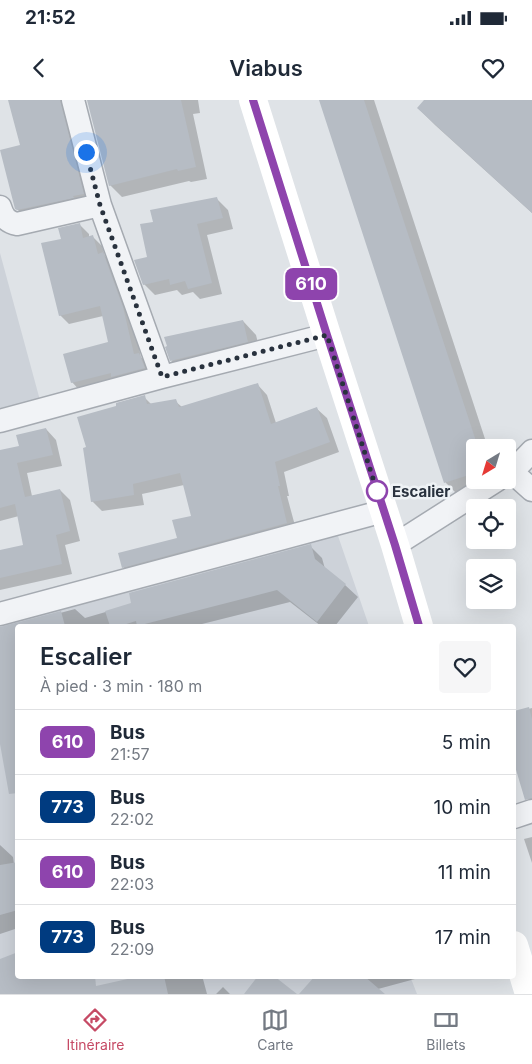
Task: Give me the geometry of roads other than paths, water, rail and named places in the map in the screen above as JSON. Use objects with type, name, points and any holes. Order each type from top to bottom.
[{"type":"main road","points":[[253,100],[418,624]]},
{"type":"main road","points":[[516,952],[529,994]]},
{"type":"street","points":[[73,100],[100,205],[162,377]]},
{"type":"street","points":[[0,207],[3,217],[17,224],[100,205]]},
{"type":"street","points":[[0,421],[327,335]]},
{"type":"street","points":[[516,466],[532,451]]},
{"type":"street","points":[[516,481],[532,490]]},
{"type":"street","points":[[395,545],[484,489]]},
{"type":"street","points":[[0,614],[384,511]]},
{"type":"street","points":[[516,816],[532,812]]},
{"type":"place","name":"Escalier","points":[[377,491]]}]
